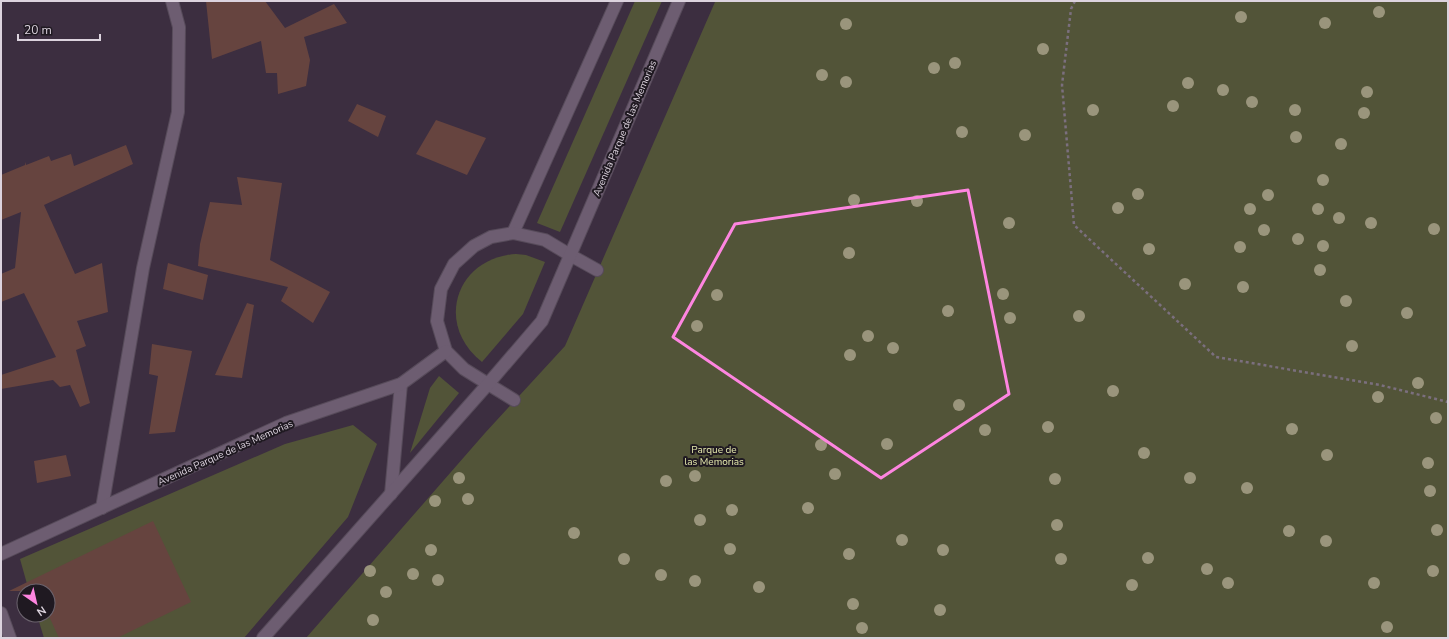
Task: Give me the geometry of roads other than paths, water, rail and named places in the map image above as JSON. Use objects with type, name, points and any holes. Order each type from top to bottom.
[{"type":"street","points":[[102,508],[143,268],[178,112],[179,27],[172,1]]},
{"type":"street","points":[[512,233],[617,1]]},
{"type":"street","name":"Avenida Parque de las Memorias","points":[[570,255],[679,1]]},
{"type":"street","points":[[514,400],[464,369],[446,351],[437,321],[441,288],[454,264],[474,246],[491,237],[512,233],[545,240],[597,270]]},
{"type":"street","points":[[263,638],[542,321],[570,255]]},
{"type":"street","name":"Avenida Parque de las Memorias","points":[[1,554],[286,423],[401,384],[446,351]]},
{"type":"street","points":[[391,494],[401,384]]},
{"type":"street","points":[[1,613],[10,638]]},
{"type":"park label","name":"Parque de las Memorias","points":[[714,454]]}]
